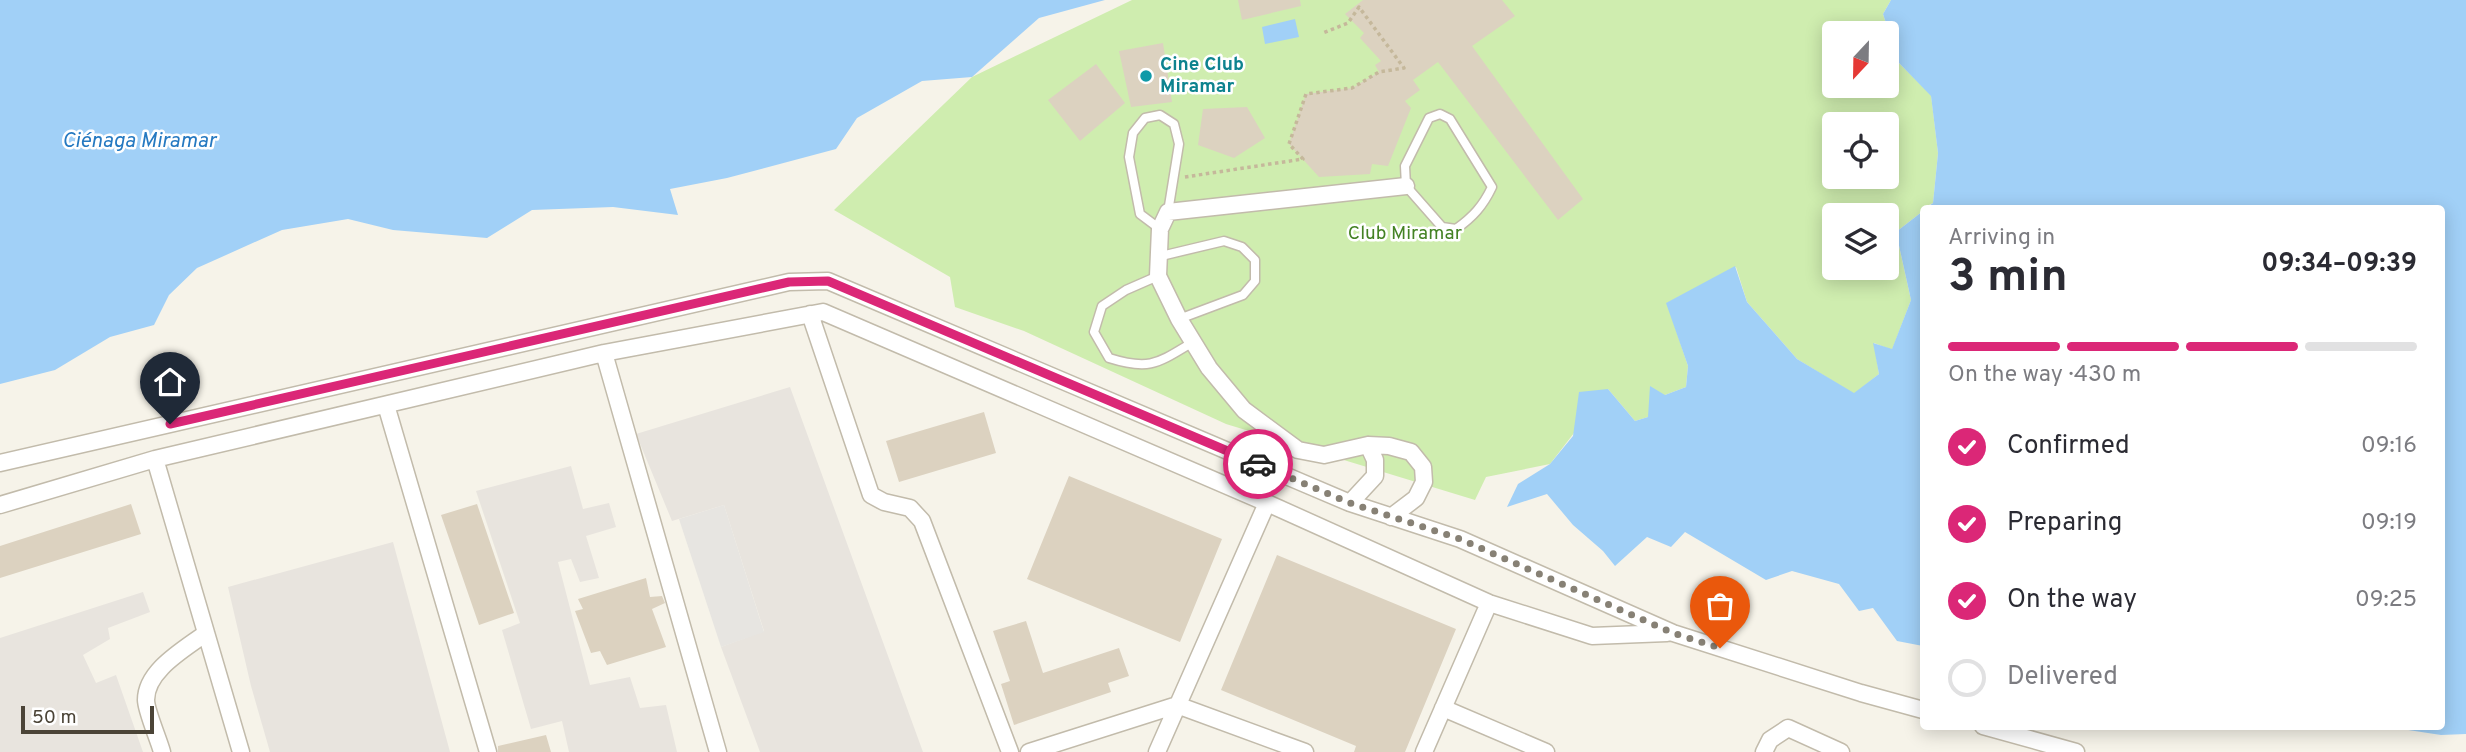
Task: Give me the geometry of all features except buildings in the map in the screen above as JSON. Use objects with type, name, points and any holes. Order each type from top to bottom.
[{"type":"street","points":[[1391,517],[1416,498],[1424,482],[1423,467],[1411,452],[1389,446],[1368,445],[1324,454],[1298,450],[1244,410],[1209,368],[1179,319],[1158,276],[1157,257],[1160,229],[1168,212],[1406,186]]},
{"type":"street","points":[[0,463],[789,282],[828,281],[1350,503],[1460,539],[1673,633],[1920,709]]},
{"type":"street","points":[[0,505],[155,459],[604,353],[823,312],[1267,503],[1489,603],[1592,636],[1673,633]]},
{"type":"street","points":[[810,314],[870,495],[884,502],[910,508],[922,521],[1010,752]]},
{"type":"street","points":[[604,353],[718,752]]},
{"type":"street","points":[[386,405],[488,752]]},
{"type":"street","points":[[1350,503],[1375,476],[1374,460],[1368,445]]},
{"type":"street","points":[[155,459],[241,752]]},
{"type":"street","points":[[1157,752],[1267,503]]},
{"type":"street","points":[[1424,752],[1489,603]]},
{"type":"street","points":[[162,752],[146,700],[150,686],[158,671],[206,633]]},
{"type":"street","points":[[1029,752],[1177,705],[1305,752]]},
{"type":"street","points":[[1443,708],[1546,752]]},
{"type":"street","points":[[1764,752],[1770,740],[1788,728],[1841,752]]},
{"type":"street","points":[[1997,730],[2076,752]]},
{"type":"lane","points":[[1440,114],[1450,119],[1492,187],[1475,215],[1455,229],[1442,227],[1406,186],[1405,166],[1429,118],[1440,114]]},
{"type":"lane","points":[[1160,229],[1140,214],[1129,157],[1133,133],[1145,118],[1160,115],[1174,124],[1179,144],[1168,212]]},
{"type":"lane","points":[[1157,257],[1224,241],[1242,247],[1255,260],[1255,281],[1243,295],[1179,319]]},
{"type":"lane","points":[[1158,276],[1126,290],[1102,306],[1094,332],[1109,358],[1132,366],[1156,364],[1193,342]]},
{"type":"path","points":[[1172,180],[1303,159],[1289,144],[1306,94],[1352,89],[1379,72],[1404,68],[1359,7],[1348,23],[1323,33]]},
{"type":"shaded area","points":[[790,387],[923,752],[760,752],[721,647],[764,631],[724,505],[672,521],[636,434]]},
{"type":"shaded area","points":[[571,466],[583,509],[609,503],[616,527],[586,536],[599,578],[580,582],[571,559],[558,562],[590,685],[630,677],[640,708],[666,705],[677,752],[569,752],[562,721],[531,729],[502,630],[520,623],[476,491]]},
{"type":"shaded area","points":[[724,505],[764,632],[721,647],[679,519]]},
{"type":"shaded area","points":[[393,542],[450,752],[270,752],[251,686],[228,587]]},
{"type":"shaded area","points":[[143,592],[150,612],[108,628],[110,639],[83,655],[96,683],[116,675],[143,752],[0,752],[0,638]]},
{"type":"green space","name":"Club Miramar","points":[[1132,0],[1891,0],[1883,14],[1885,21],[1822,21],[1822,98],[1899,98],[1899,63],[1931,95],[1938,153],[1933,203],[1920,205],[1920,213],[1899,230],[1899,203],[1822,203],[1822,280],[1899,280],[1899,246],[1911,300],[1892,350],[1874,343],[1879,374],[1854,394],[1797,359],[1747,302],[1736,267],[1667,303],[1688,366],[1686,387],[1665,395],[1648,417],[1635,421],[1608,389],[1550,464],[1486,477],[1475,500],[1226,424],[1024,331],[955,307],[950,277],[834,210],[972,77]]},
{"type":"water","name":"Ciénaga Miramar","points":[[0,0],[1105,0],[1039,18],[972,77],[922,81],[857,118],[836,149],[727,178],[670,189],[678,215],[613,207],[532,210],[487,238],[393,230],[348,219],[282,230],[197,268],[169,295],[154,325],[110,337],[55,370],[0,384]]},
{"type":"water","points":[[1891,0],[2466,0],[2466,734],[2441,735],[2408,730],[2445,730],[2445,205],[1930,205],[1933,203],[1938,153],[1931,96],[1899,63],[1899,21],[1885,21],[1883,14]]},
{"type":"water","points":[[1295,19],[1299,37],[1265,44],[1262,27]]},
{"type":"water","points":[[1920,213],[1920,645],[1897,641],[1873,608],[1859,611],[1839,584],[1792,571],[1766,580],[1685,532],[1671,547],[1647,537],[1615,566],[1603,551],[1573,525],[1547,494],[1507,507],[1518,484],[1550,464],[1573,436],[1579,392],[1608,389],[1635,421],[1648,417],[1650,386],[1665,395],[1686,387],[1688,366],[1666,303],[1735,266],[1747,302],[1797,359],[1854,393],[1879,374],[1873,343],[1892,349],[1911,300],[1899,246],[1899,230]]},
{"type":"way so far","points":[[1258,464],[1350,503],[1460,539],[1673,633],[1720,648]]},
{"type":"place","name":"Cine Club Miramar","points":[[1146,76]]},
{"type":"route","points":[[170,424],[789,282],[828,281],[1258,464]]}]
